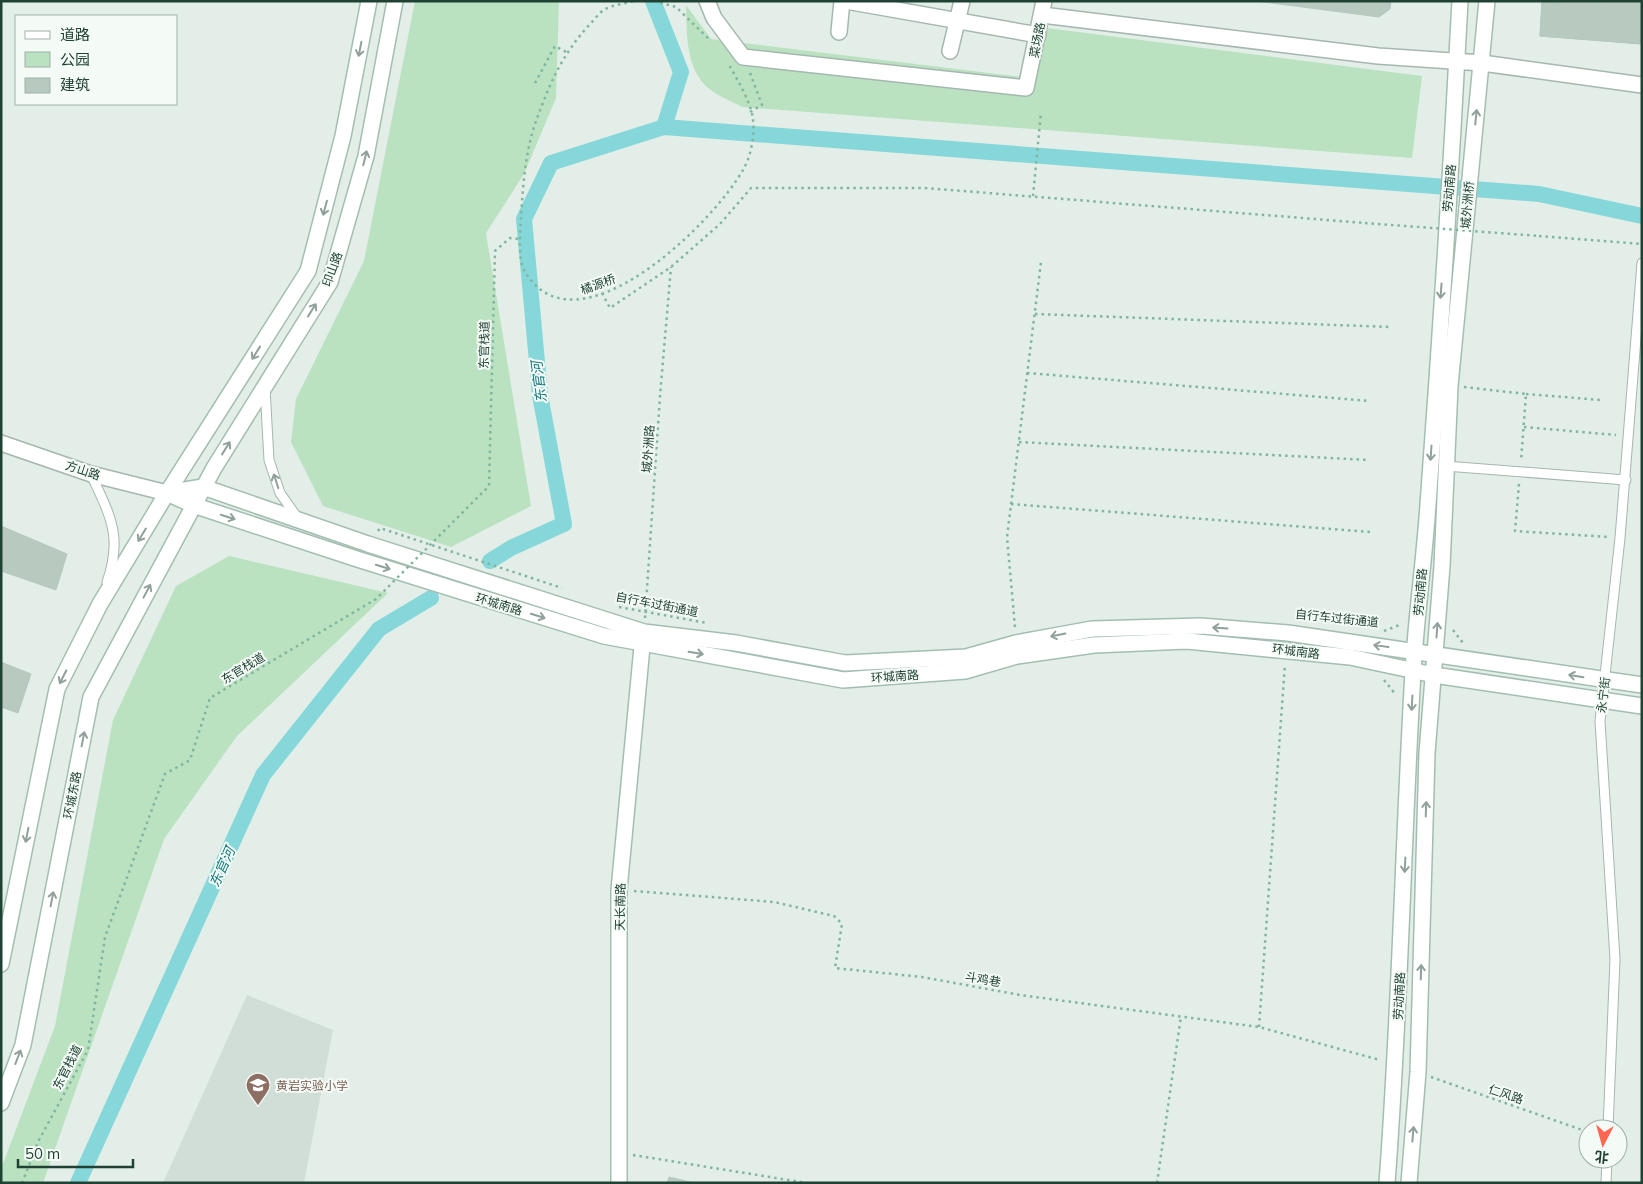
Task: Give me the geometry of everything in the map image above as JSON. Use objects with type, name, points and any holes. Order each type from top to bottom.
[{"type":"main road","name":"印山路","points":[[167,493],[308,271],[343,136],[369,1]]},
{"type":"main road","name":"印山路","points":[[193,505],[330,282],[366,156],[395,1]]},
{"type":"main road","points":[[707,1],[714,18],[743,57]]},
{"type":"main road","points":[[839,32],[844,1],[1038,35]]},
{"type":"main road","points":[[950,51],[962,1]]},
{"type":"main road","name":"劳动南路","points":[[1387,1183],[1396,1064],[1413,670],[1427,519],[1444,242],[1452,163],[1460,1]]},
{"type":"main road","name":"劳动南路","points":[[1471,165],[1487,1]]},
{"type":"main road","points":[[1043,8],[1378,56],[1457,61],[1642,85]]},
{"type":"main road","name":"菜场路","points":[[743,57],[1026,88],[1030,78],[1043,8]]},
{"type":"main road","name":"城外洲桥","points":[[1464,245],[1471,165]]},
{"type":"main road","name":"劳动南路","points":[[1409,1183],[1418,1072],[1427,753],[1442,566],[1450,386],[1464,245]]},
{"type":"main road","name":"方山路","points":[[1,443],[91,474],[167,493]]},
{"type":"main road","points":[[1,964],[57,689],[100,604],[167,493],[203,487],[642,638],[736,643],[845,663],[966,657],[1016,643],[1092,629],[1201,626],[1288,633],[1415,650],[1642,685]]},
{"type":"main road","name":"环城南路","points":[[167,493],[193,505],[376,565],[604,636],[642,638],[843,680],[965,671],[1017,656],[1094,645],[1187,640],[1350,657],[1434,675],[1642,706]]},
{"type":"main road","name":"环城东路","points":[[1,1103],[23,1045],[91,697],[193,505]]},
{"type":"main road","name":"天长南路","points":[[619,1183],[621,1153],[619,890],[642,638]]},
{"type":"lane","name":"永宁街","points":[[1608,1119],[1615,960],[1600,721],[1630,437],[1642,262]]},
{"type":"lane","points":[[265,386],[269,460],[280,493],[301,522]]},
{"type":"lane","points":[[1445,466],[1626,480]]},
{"type":"lane","points":[[91,474],[112,520],[114,560],[100,604]]},
{"type":"lane","points":[[1606,1183],[1607,1169]]},
{"type":"path","name":"橘源桥","points":[[633,1],[604,10],[579,37],[552,78],[530,140],[519,238],[523,269],[540,289],[554,298],[579,301],[628,283],[664,256],[708,218],[745,168],[750,150],[753,120],[739,83],[726,60]]},
{"type":"path","points":[[654,1],[676,7],[715,45]]},
{"type":"path","points":[[535,83],[555,46],[568,53]]},
{"type":"path","points":[[743,57],[762,105],[750,112]]},
{"type":"path","points":[[1033,196],[1041,112]]},
{"type":"path","points":[[602,292],[610,308],[671,267],[720,224],[751,188],[925,188],[1642,244]]},
{"type":"path","name":"东官栈道","points":[[22,1183],[39,1140],[88,1050],[105,938],[165,774],[190,760],[210,698],[376,599],[489,486],[495,251],[510,238],[519,238]]},
{"type":"path","points":[[1016,643],[1007,537],[1041,262]]},
{"type":"path","name":"城外洲路","points":[[642,638],[646,613],[660,396],[671,267]]},
{"type":"path","points":[[1035,314],[1391,327]]},
{"type":"path","points":[[1027,373],[1370,401]]},
{"type":"path","points":[[1450,386],[1601,400]]},
{"type":"path","points":[[1526,394],[1515,531],[1620,538]]},
{"type":"path","points":[[1523,427],[1630,437]]},
{"type":"path","points":[[1019,442],[1369,460]]},
{"type":"path","points":[[1011,504],[1370,532]]},
{"type":"path","points":[[368,544],[380,528],[568,590]]},
{"type":"path","name":"自行车过街通道","points":[[610,605],[708,623]]},
{"type":"path","name":"自行车过街通道","points":[[1381,632],[1402,625],[1405,616]]},
{"type":"path","points":[[1451,626],[1468,648]]},
{"type":"path","points":[[1259,1027],[1286,650]]},
{"type":"path","points":[[1382,677],[1397,696]]},
{"type":"path","name":"斗鸡巷","points":[[619,890],[774,902],[834,916],[842,924],[835,968],[922,977],[1020,995],[1259,1027],[1396,1064]]},
{"type":"path","points":[[1158,1183],[1181,1016]]},
{"type":"path","name":"仁风路","points":[[1418,1072],[1578,1128]]},
{"type":"path","points":[[621,1153],[807,1183]]},
{"type":"shaded area","name":"黄岩实验小学","points":[[247,995],[333,1030],[304,1183],[163,1183]]},
{"type":"green space","points":[[415,1],[559,1],[556,98],[524,174],[486,233],[531,506],[451,547],[323,506],[291,442],[296,399],[364,261]]},
{"type":"green space","points":[[686,5],[711,39],[1030,78],[1039,27],[1422,76],[1412,158],[742,107],[712,91],[700,80],[691,60],[689,50]]},
{"type":"green space","points":[[229,556],[388,593],[237,736],[164,839],[43,1183],[1,1183],[1,1169],[55,1026],[113,720],[176,586]]},
{"type":"building","points":[[1256,1],[1391,1],[1390,9],[1379,17]]},
{"type":"building","points":[[1542,1],[1642,1],[1642,44],[1540,36]]},
{"type":"building","points":[[1571,1],[1593,1],[1592,7],[1636,11],[1637,1],[1642,1],[1642,44],[1540,36],[1542,3],[1570,5]]},
{"type":"building","points":[[1,526],[67,554],[56,590],[1,571]]},
{"type":"building","points":[[1,662],[31,674],[18,713],[1,707]]},
{"type":"building","points":[[669,1177],[694,1183],[667,1183]]},
{"type":"waterway","points":[[653,1],[681,72],[664,127]]},
{"type":"waterway","points":[[490,561],[511,548],[564,524],[540,395],[524,219],[551,163],[664,127],[1539,194],[1642,216]]},
{"type":"waterway","name":"东官河","points":[[78,1183],[263,775],[379,629],[431,598]]},
{"type":"place","name":"黄岩实验小学","points":[[258,1106]]}]
